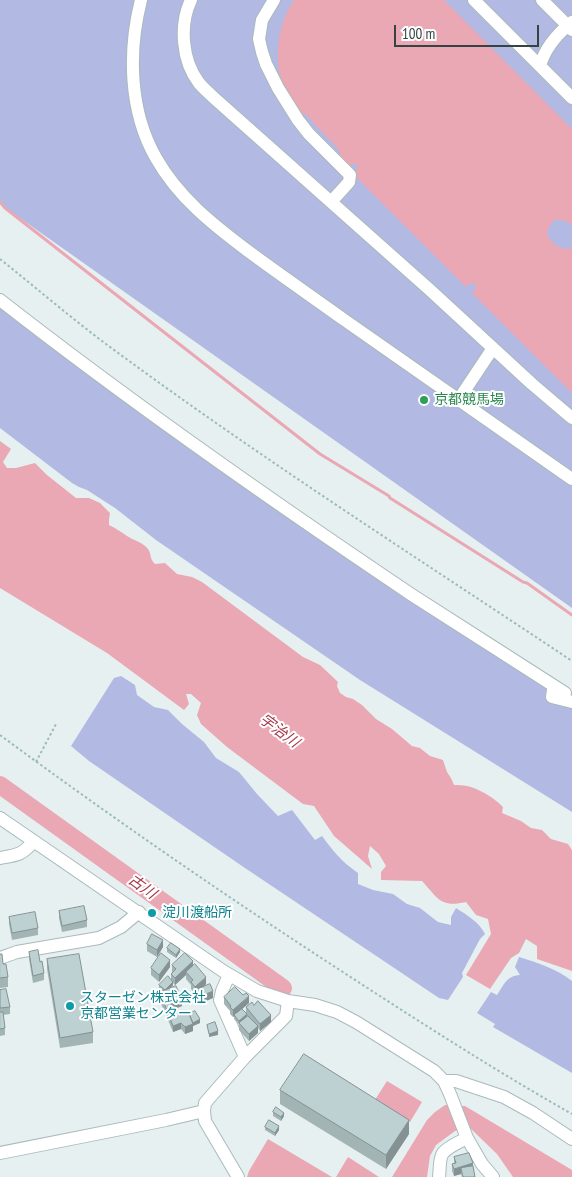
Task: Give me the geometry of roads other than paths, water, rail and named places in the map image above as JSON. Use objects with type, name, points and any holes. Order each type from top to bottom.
[{"type":"street","points":[[141,0],[136,18],[132,72],[140,116],[146,137],[156,158],[187,201],[208,221],[263,262],[572,479]]},
{"type":"street","points":[[191,0],[184,28],[184,48],[190,67],[199,82],[213,97],[572,418]]},
{"type":"street","points":[[274,0],[262,20],[260,39],[262,52],[278,88],[298,120],[309,134],[350,175],[349,182],[331,202]]},
{"type":"street","points":[[474,0],[572,98]]},
{"type":"street","points":[[540,66],[550,44],[571,26],[542,0]]},
{"type":"street","points":[[0,300],[58,345],[216,460],[405,589],[565,693],[552,690],[552,697],[572,702]]},
{"type":"street","points":[[463,393],[493,348]]},
{"type":"street","points":[[0,818],[229,975],[257,991],[288,1001],[337,1012],[434,1072],[444,1081],[466,1134],[482,1164],[493,1177]]},
{"type":"street","points":[[0,858],[26,851],[33,842]]},
{"type":"street","points":[[0,958],[17,952],[99,938],[139,912]]},
{"type":"street","points":[[229,975],[220,1000],[245,1057]]},
{"type":"street","points":[[238,1177],[206,1121],[205,1103],[245,1057],[286,1016],[288,1001]]},
{"type":"street","points":[[444,1081],[456,1081],[504,1097],[533,1113],[572,1139]]},
{"type":"street","points":[[0,1153],[204,1111]]},
{"type":"street","points":[[439,1177],[442,1154],[466,1134]]},
{"type":"water","points":[[294,0],[444,0],[572,129],[572,225],[563,220],[554,220],[548,229],[547,235],[554,244],[563,249],[572,248],[572,393],[472,293],[476,288],[475,284],[469,284],[466,287],[353,174],[358,168],[356,164],[348,168],[338,160],[340,153],[334,144],[304,113],[300,117],[284,90],[278,55],[280,32]]},
{"type":"water","name":"宇治川","points":[[0,441],[11,449],[3,462],[7,468],[16,468],[35,463],[76,498],[89,498],[100,503],[110,513],[109,525],[146,547],[155,564],[165,563],[177,574],[192,577],[202,582],[303,657],[320,665],[338,682],[337,686],[340,693],[362,705],[376,719],[392,729],[412,746],[420,748],[430,756],[443,760],[454,785],[467,786],[481,791],[503,807],[502,813],[521,821],[531,828],[542,830],[551,839],[568,844],[572,850],[572,971],[537,959],[537,946],[526,939],[519,953],[511,958],[490,989],[466,975],[491,934],[488,919],[476,915],[466,902],[450,904],[440,900],[422,881],[381,880],[381,872],[386,866],[379,854],[370,846],[368,856],[372,869],[334,836],[314,806],[303,804],[227,747],[201,724],[197,715],[201,703],[191,694],[186,694],[189,704],[184,710],[107,653],[0,588]]},
{"type":"water","points":[[387,1081],[422,1102],[410,1122],[379,1104],[373,1103]]},
{"type":"water","points":[[445,1105],[465,1106],[572,1170],[572,1177],[513,1177],[497,1154],[469,1127],[455,1131],[436,1145],[430,1156],[427,1177],[392,1177],[427,1120]]},
{"type":"water","points":[[268,1139],[332,1177],[247,1177]]},
{"type":"water","points":[[348,1157],[379,1177],[336,1177]]},
{"type":"waterway","points":[[0,202],[5,208],[320,454],[527,583],[572,615]]},
{"type":"waterway","name":"古川","points":[[0,785],[283,988]]},
{"type":"place","name":"京都競馬場","points":[[424,400]]},
{"type":"place","name":"淀川渡船所","points":[[152,913]]},
{"type":"place","name":"スターゼン株式会社 京都営業センター","points":[[70,1006]]}]
